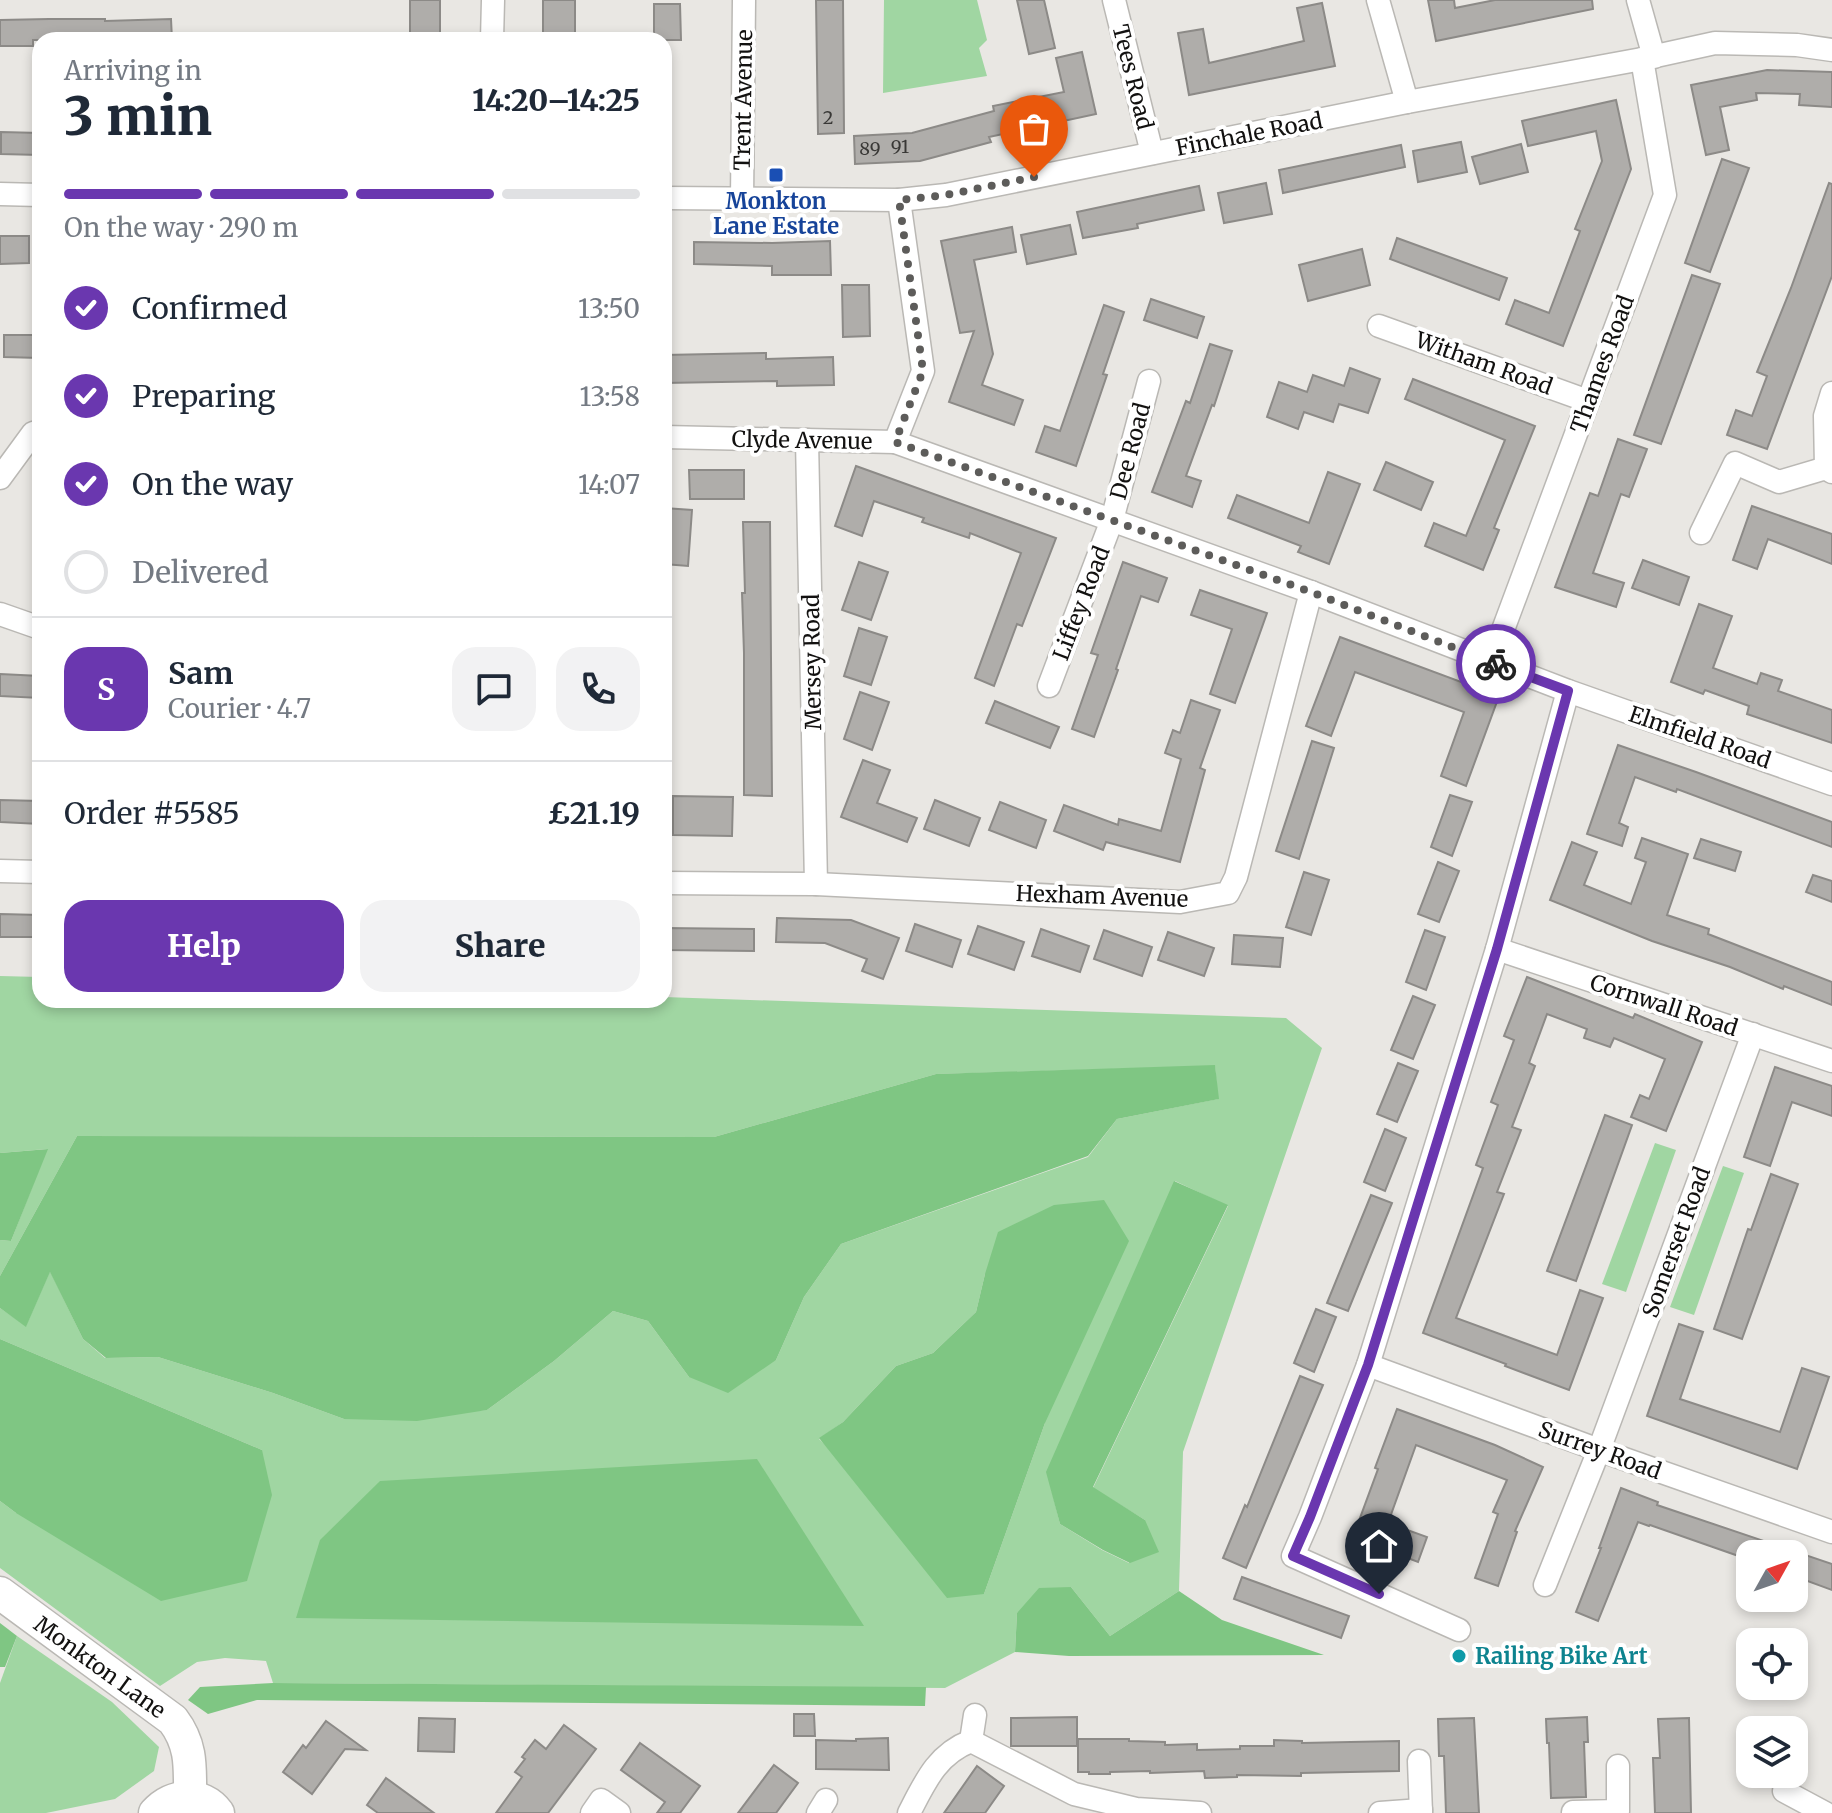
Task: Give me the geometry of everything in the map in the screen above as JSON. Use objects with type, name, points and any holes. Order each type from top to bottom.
[{"type":"street","points":[[492,32],[493,0]]},
{"type":"street","name":"Trent Avenue","points":[[742,200],[744,0]]},
{"type":"street","name":"Tees Road","points":[[1114,0],[1152,153]]},
{"type":"street","points":[[1378,0],[1407,102]]},
{"type":"street","name":"Thames Road","points":[[1491,662],[1665,195],[1638,0]]},
{"type":"street","name":"Finchale Road","points":[[672,198],[899,200],[946,195],[1715,43],[1797,45],[1832,50]]},
{"type":"street","points":[[0,194],[32,195]]},
{"type":"street","points":[[895,442],[923,371],[899,200]]},
{"type":"street","name":"Witham Road","points":[[1379,326],[1588,401]]},
{"type":"street","name":"Dee Road","points":[[1112,520],[1149,381]]},
{"type":"street","points":[[1701,533],[1735,463],[1779,482],[1829,470],[1825,416],[1832,393]]},
{"type":"street","points":[[0,478],[32,434]]},
{"type":"street","name":"Clyde Avenue","points":[[672,437],[895,442],[1311,592],[1568,691]]},
{"type":"street","name":"Mersey Road","points":[[807,440],[816,884]]},
{"type":"street","name":"Liffey Road","points":[[1049,686],[1112,520]]},
{"type":"street","name":"Hexham Avenue","points":[[672,883],[816,884],[1180,902],[1228,893],[1236,877],[1311,592]]},
{"type":"street","points":[[0,614],[32,625]]},
{"type":"street","points":[[1459,1630],[1293,1556],[1368,1365],[1497,949],[1568,691]]},
{"type":"street","name":"Elmfield Road","points":[[1568,691],[1832,784]]},
{"type":"street","points":[[0,871],[32,872]]},
{"type":"street","name":"Cornwall Road","points":[[1497,949],[1832,1061]]},
{"type":"street","name":"Somerset Road","points":[[1545,1585],[1599,1450],[1753,1034]]},
{"type":"street","name":"Surrey Road","points":[[1368,1365],[1832,1532]]},
{"type":"street","name":"Monkton Lane","points":[[0,1593],[173,1720],[187,1746],[188,1809]]},
{"type":"street","points":[[971,1741],[975,1715]]},
{"type":"street","points":[[971,1741],[1074,1794],[1135,1811],[1200,1813]]},
{"type":"street","points":[[909,1813],[923,1784],[940,1760],[971,1741]]},
{"type":"street","points":[[1380,1813],[1421,1812],[1419,1761]]},
{"type":"street","points":[[1573,1812],[1618,1812],[1618,1766]]},
{"type":"street","points":[[1784,1791],[1826,1813],[1832,1802]]},
{"type":"street","points":[[592,1813],[601,1800],[619,1813]]},
{"type":"green space","points":[[884,0],[977,0],[987,40],[979,48],[987,76],[883,93]]},
{"type":"green space","points":[[0,976],[32,977],[32,1008],[672,1008],[672,997],[1286,1018],[1322,1048],[1183,1452],[1179,1591],[1110,1636],[1071,1587],[1017,1613],[1015,1652],[945,1688],[273,1683],[266,1661],[225,1658],[197,1662],[160,1686],[0,1568],[0,1501],[16,1513],[262,1450],[0,1339],[0,1308],[26,1326],[50,1271],[83,1339],[105,1358],[158,1357],[344,1419],[487,1410],[554,1361],[613,1311],[648,1321],[689,1377],[776,1360],[804,1297],[841,1244],[1088,1157],[1117,1119],[1218,1099],[1215,1066],[936,1074],[714,1137],[77,1136],[0,1276],[0,1240],[11,1241],[47,1149],[0,1153]],"holes":[[[1175,1181],[1228,1206],[1093,1488],[1145,1520],[1129,1563],[1060,1524],[1047,1472]],[[985,1274],[1045,1423],[984,1594],[819,1439],[843,1422],[896,1366],[933,1353],[976,1312]]]},
{"type":"green space","points":[[1215,1065],[1219,1099],[1117,1119],[1088,1156],[841,1244],[804,1297],[776,1360],[728,1393],[689,1377],[648,1321],[613,1311],[554,1361],[487,1410],[417,1421],[344,1419],[158,1357],[106,1358],[83,1339],[50,1272],[26,1327],[0,1308],[0,1276],[77,1136],[714,1137],[936,1074]]},
{"type":"green space","points":[[1655,1143],[1676,1150],[1626,1292],[1602,1284]]},
{"type":"green space","points":[[48,1149],[11,1241],[0,1240],[0,1153]]},
{"type":"green space","points":[[1723,1166],[1744,1173],[1694,1315],[1670,1307]]},
{"type":"green space","points":[[1174,1181],[1228,1205],[1093,1487],[1145,1520],[1159,1552],[1130,1563],[1060,1524],[1046,1472]]},
{"type":"green space","points":[[1104,1200],[1129,1241],[1045,1423],[984,1594],[947,1598],[819,1438],[843,1422],[896,1366],[933,1353],[976,1312],[998,1232],[1054,1205]]},
{"type":"green space","points":[[0,1339],[262,1450],[272,1495],[247,1581],[161,1601],[0,1501]]},
{"type":"green space","points":[[757,1459],[864,1626],[296,1618],[320,1540],[380,1481]]},
{"type":"green space","points":[[1071,1587],[1110,1636],[1179,1591],[1222,1620],[1324,1655],[1069,1656],[1015,1652],[1017,1613],[1039,1588]]},
{"type":"green space","points":[[0,1623],[17,1636],[5,1667],[0,1667]]},
{"type":"green space","points":[[17,1636],[112,1702],[159,1747],[154,1771],[115,1799],[46,1813],[0,1813],[0,1683]]},
{"type":"green space","points":[[273,1683],[926,1687],[925,1706],[257,1700],[208,1714],[188,1700],[200,1687]]},
{"type":"building","points":[[410,0],[440,0],[440,32],[410,32]]},
{"type":"building","points":[[543,0],[575,0],[575,32],[543,32]]},
{"type":"building","points":[[816,0],[843,0],[844,133],[818,134]]},
{"type":"building","points":[[1017,0],[1044,0],[1055,48],[1029,54]]},
{"type":"building","points":[[1428,0],[1454,0],[1455,8],[1495,0],[1592,0],[1593,9],[1436,41]]},
{"type":"building","points":[[1322,3],[1335,66],[1189,95],[1178,33],[1203,29],[1209,63],[1304,41],[1297,8]]},
{"type":"building","points":[[654,4],[680,4],[681,40],[672,40],[672,32],[654,32]]},
{"type":"building","points":[[171,19],[172,32],[32,32],[32,46],[0,46],[0,20]]},
{"type":"building","points":[[1082,52],[1096,114],[989,137],[991,142],[920,161],[855,164],[854,136],[912,133],[994,111],[993,106],[1064,92],[1056,58]]},
{"type":"building","points":[[1767,70],[1832,72],[1832,107],[1799,105],[1800,94],[1756,93],[1757,100],[1720,107],[1729,150],[1706,155],[1691,85]]},
{"type":"building","points":[[1616,100],[1631,169],[1563,346],[1506,324],[1515,300],[1549,313],[1580,231],[1575,229],[1602,161],[1596,131],[1528,146],[1522,121]]},
{"type":"building","points":[[1,132],[32,133],[32,155],[1,154]]},
{"type":"building","points":[[1461,142],[1467,172],[1418,182],[1413,151]]},
{"type":"building","points":[[1521,144],[1528,172],[1480,184],[1472,157]]},
{"type":"building","points":[[1401,145],[1405,167],[1283,193],[1279,170]]},
{"type":"building","points":[[1722,159],[1749,168],[1710,272],[1685,263]]},
{"type":"building","points":[[1266,183],[1272,214],[1224,223],[1218,193]]},
{"type":"building","points":[[1829,183],[1832,184],[1832,276],[1767,449],[1727,435],[1736,410],[1752,416],[1767,376],[1757,372]]},
{"type":"building","points":[[1199,186],[1204,210],[1137,224],[1138,228],[1083,238],[1077,212]]},
{"type":"building","points":[[1070,225],[1076,254],[1027,264],[1021,235]]},
{"type":"building","points":[[1012,227],[1016,252],[974,260],[993,354],[982,385],[1023,400],[1014,425],[949,402],[974,331],[960,333],[941,241]]},
{"type":"building","points":[[0,236],[29,236],[29,263],[0,264]]},
{"type":"building","points":[[1397,238],[1507,278],[1499,300],[1390,259]]},
{"type":"building","points":[[830,241],[831,275],[772,275],[772,266],[694,264],[694,242]]},
{"type":"building","points":[[1362,249],[1370,285],[1308,301],[1299,265]]},
{"type":"building","points":[[1692,275],[1720,284],[1661,444],[1634,435]]},
{"type":"building","points":[[842,285],[869,285],[870,336],[843,337]]},
{"type":"building","points":[[1151,299],[1204,317],[1197,338],[1144,320]]},
{"type":"building","points":[[1104,305],[1124,312],[1103,374],[1107,375],[1076,466],[1036,452],[1045,426],[1060,431]]},
{"type":"building","points":[[4,335],[32,335],[32,358],[4,357]]},
{"type":"building","points":[[1210,344],[1232,351],[1186,476],[1201,481],[1192,507],[1152,492],[1186,401],[1190,403]]},
{"type":"building","points":[[766,353],[766,359],[833,357],[834,385],[777,386],[777,381],[672,383],[672,355]]},
{"type":"building","points":[[1350,368],[1380,379],[1368,413],[1339,404],[1333,422],[1304,412],[1298,429],[1267,417],[1279,382],[1307,392],[1313,375],[1344,386]]},
{"type":"building","points":[[1413,379],[1535,426],[1494,528],[1499,530],[1483,570],[1425,546],[1434,523],[1466,536],[1505,440],[1405,399]]},
{"type":"building","points":[[1618,439],[1647,449],[1629,497],[1621,494],[1593,573],[1624,583],[1616,607],[1555,587],[1590,493],[1598,496]]},
{"type":"building","points":[[1386,462],[1433,482],[1421,510],[1374,490]]},
{"type":"building","points":[[856,466],[1056,538],[1022,626],[1017,624],[994,686],[975,678],[1021,553],[970,533],[969,538],[922,522],[924,518],[874,501],[862,536],[835,526]]},
{"type":"building","points":[[689,470],[744,470],[744,499],[690,499]]},
{"type":"building","points":[[1328,472],[1360,484],[1329,564],[1298,552],[1301,546],[1228,518],[1237,495],[1309,523]]},
{"type":"building","points":[[1752,506],[1832,534],[1832,564],[1768,539],[1757,569],[1733,560]]},
{"type":"building","points":[[672,509],[692,510],[688,566],[672,565]]},
{"type":"building","points":[[743,522],[770,522],[772,796],[744,795]]},
{"type":"building","points":[[1643,560],[1689,577],[1679,605],[1632,588]]},
{"type":"building","points":[[859,562],[888,572],[871,620],[842,610]]},
{"type":"building","points":[[1123,562],[1167,578],[1158,602],[1141,596],[1094,737],[1072,729],[1098,655],[1091,653]]},
{"type":"building","points":[[1200,590],[1267,613],[1235,703],[1210,694],[1232,629],[1191,615]]},
{"type":"building","points":[[1699,604],[1732,616],[1713,668],[1757,684],[1761,673],[1782,680],[1778,691],[1832,710],[1832,743],[1747,714],[1749,706],[1671,682]]},
{"type":"building","points":[[859,628],[887,637],[871,685],[844,676]]},
{"type":"building","points":[[1340,637],[1499,696],[1466,786],[1441,776],[1464,712],[1355,672],[1331,736],[1306,726]]},
{"type":"building","points":[[0,674],[32,676],[32,698],[0,696]]},
{"type":"building","points":[[860,692],[889,702],[872,750],[844,739]]},
{"type":"building","points":[[1191,700],[1220,710],[1200,768],[1205,770],[1180,862],[1106,842],[1103,850],[1054,831],[1064,805],[1118,825],[1119,819],[1161,831],[1181,759],[1165,753],[1173,730],[1180,733]]},
{"type":"building","points":[[995,701],[1059,727],[1050,748],[986,723]]},
{"type":"building","points":[[1312,741],[1334,748],[1299,859],[1276,851]]},
{"type":"building","points":[[1618,745],[1832,822],[1832,847],[1677,789],[1676,792],[1635,777],[1619,823],[1628,827],[1622,846],[1587,834]]},
{"type":"building","points":[[863,760],[890,770],[877,803],[917,818],[907,842],[841,817]]},
{"type":"building","points":[[1450,795],[1472,802],[1452,856],[1431,847]]},
{"type":"building","points":[[673,796],[733,797],[732,836],[673,835]]},
{"type":"building","points":[[0,800],[32,801],[32,824],[0,822]]},
{"type":"building","points":[[935,800],[980,818],[969,846],[924,829]]},
{"type":"building","points":[[1000,802],[1046,820],[1036,848],[989,830]]},
{"type":"building","points":[[1642,838],[1688,854],[1667,915],[1709,929],[1708,934],[1832,982],[1832,1005],[1652,941],[1550,900],[1572,842],[1597,852],[1584,885],[1631,904],[1646,862],[1635,858]]},
{"type":"building","points":[[1701,839],[1741,852],[1735,871],[1694,858]]},
{"type":"building","points":[[1438,862],[1459,871],[1439,922],[1418,914]]},
{"type":"building","points":[[1304,872],[1329,880],[1311,935],[1286,927]]},
{"type":"building","points":[[1813,875],[1832,881],[1832,902],[1806,892]]},
{"type":"building","points":[[0,914],[32,915],[32,937],[0,937]]},
{"type":"building","points":[[777,918],[851,920],[899,938],[883,979],[862,971],[867,959],[825,943],[776,942]]},
{"type":"building","points":[[915,924],[961,940],[952,967],[906,951]]},
{"type":"building","points":[[978,926],[1024,942],[1014,970],[968,954]]},
{"type":"building","points":[[672,928],[754,929],[754,951],[672,950]]},
{"type":"building","points":[[1041,929],[1089,946],[1080,972],[1032,956]]},
{"type":"building","points":[[1104,930],[1152,947],[1142,976],[1094,959]]},
{"type":"building","points":[[1425,930],[1445,937],[1426,990],[1406,982]]},
{"type":"building","points":[[1168,932],[1214,948],[1204,976],[1158,960]]},
{"type":"building","points":[[1234,935],[1283,938],[1280,967],[1232,964]]},
{"type":"building","points":[[1527,977],[1633,1018],[1635,1014],[1702,1042],[1666,1131],[1631,1117],[1640,1095],[1649,1099],[1665,1059],[1614,1038],[1610,1047],[1584,1038],[1587,1029],[1547,1014],[1529,1063],[1535,1066],[1512,1127],[1521,1130],[1497,1192],[1504,1194],[1456,1318],[1557,1355],[1580,1290],[1603,1298],[1569,1390],[1423,1333],[1483,1168],[1476,1165],[1498,1105],[1491,1102],[1514,1040],[1504,1036]]},
{"type":"building","points":[[1413,996],[1435,1005],[1413,1059],[1391,1050]]},
{"type":"building","points":[[1398,1063],[1418,1071],[1397,1122],[1377,1114]]},
{"type":"building","points":[[1775,1067],[1832,1086],[1832,1116],[1792,1102],[1770,1166],[1744,1157]]},
{"type":"building","points":[[1605,1115],[1632,1125],[1576,1281],[1547,1271]]},
{"type":"building","points":[[1385,1129],[1406,1138],[1385,1191],[1364,1182]]},
{"type":"building","points":[[1771,1174],[1798,1184],[1742,1339],[1714,1329],[1748,1229],[1751,1230]]},
{"type":"building","points":[[1371,1195],[1392,1203],[1348,1311],[1327,1303]]},
{"type":"building","points":[[1316,1309],[1336,1317],[1314,1372],[1294,1363]]},
{"type":"building","points":[[1679,1324],[1703,1332],[1680,1399],[1780,1432],[1802,1368],[1829,1377],[1797,1469],[1647,1416]]},
{"type":"building","points":[[1300,1376],[1323,1385],[1246,1568],[1223,1558]]},
{"type":"building","points":[[1397,1409],[1495,1445],[1543,1467],[1515,1531],[1498,1586],[1475,1578],[1498,1514],[1493,1512],[1507,1480],[1416,1445],[1388,1523],[1427,1537],[1418,1562],[1353,1537]]},
{"type":"building","points":[[1621,1488],[1658,1502],[1657,1505],[1761,1540],[1736,1540],[1736,1555],[1638,1522],[1598,1621],[1576,1612]]},
{"type":"building","points":[[1808,1556],[1832,1564],[1832,1590],[1808,1581]]},
{"type":"building","points":[[1242,1577],[1349,1616],[1341,1638],[1234,1599]]},
{"type":"building","points":[[794,1714],[814,1714],[815,1736],[794,1736]]},
{"type":"building","points":[[1077,1717],[1077,1746],[1011,1746],[1011,1718]]},
{"type":"building","points":[[1587,1717],[1588,1742],[1584,1742],[1586,1797],[1551,1798],[1546,1719]]},
{"type":"building","points":[[419,1718],[455,1719],[454,1752],[418,1751]]},
{"type":"building","points":[[1474,1718],[1479,1813],[1446,1813],[1444,1756],[1439,1756],[1438,1719]]},
{"type":"building","points":[[1689,1718],[1691,1813],[1655,1813],[1653,1758],[1660,1758],[1658,1719]]},
{"type":"building","points":[[326,1721],[366,1750],[345,1749],[312,1794],[283,1772]]},
{"type":"building","points":[[564,1725],[596,1749],[548,1813],[496,1813],[522,1777],[515,1772],[535,1740],[546,1749]]},
{"type":"building","points":[[888,1738],[889,1770],[816,1769],[816,1740]]},
{"type":"building","points":[[1078,1739],[1197,1744],[1197,1750],[1274,1746],[1274,1740],[1302,1743],[1399,1741],[1399,1771],[1205,1778],[1204,1771],[1089,1774],[1078,1772]]},
{"type":"building","points":[[640,1743],[700,1786],[680,1813],[657,1813],[665,1802],[621,1770]]},
{"type":"building","points":[[774,1765],[798,1783],[776,1813],[738,1813]]},
{"type":"building","points":[[977,1766],[1004,1786],[985,1813],[944,1813]]},
{"type":"building","points":[[386,1778],[434,1813],[378,1813],[367,1805]]},
{"type":"way so far","points":[[1034,177],[946,195],[899,200],[923,371],[895,442],[1311,592],[1496,664]]},
{"type":"place","name":"Monkton Lane Estate","points":[[776,175]]},
{"type":"place","name":"Railing Bike Art","points":[[1459,1656]]},
{"type":"route","points":[[1379,1594],[1293,1556],[1368,1365],[1497,949],[1568,691],[1496,664]]}]
